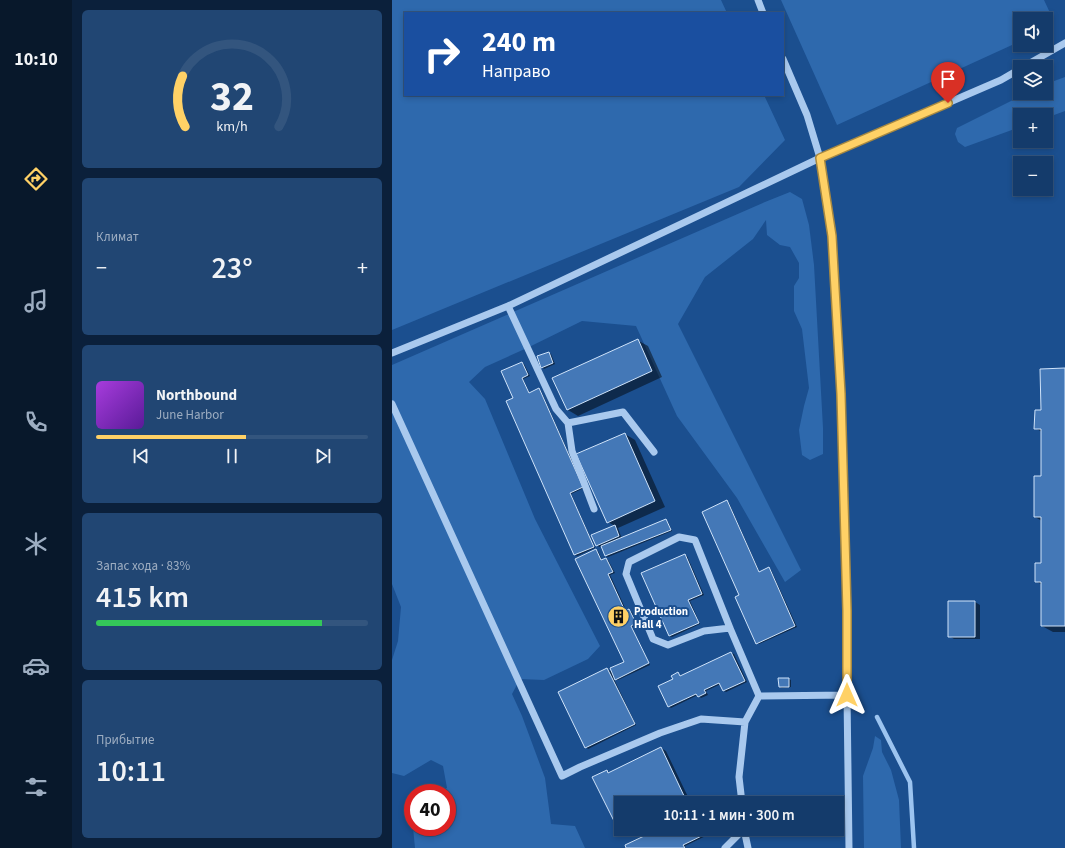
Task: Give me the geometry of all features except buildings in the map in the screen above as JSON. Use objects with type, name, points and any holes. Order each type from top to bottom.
[{"type":"street","points":[[758,0],[763,12]]},
{"type":"street","points":[[1035,60],[1065,43]]},
{"type":"street","points":[[784,61],[807,115],[820,158],[832,236],[841,394],[847,611],[849,848]]},
{"type":"street","points":[[392,353],[508,306],[820,158],[1001,80],[1013,73]]},
{"type":"street","points":[[508,306],[556,409],[568,422],[572,451],[594,509]]},
{"type":"street","points":[[392,404],[562,776],[653,736],[701,719],[744,722]]},
{"type":"street","points":[[568,422],[623,412],[654,452]]},
{"type":"street","points":[[730,628],[704,632],[668,645],[654,639],[626,574],[629,562],[679,537],[695,540],[759,696]]},
{"type":"street","points":[[759,696],[847,695]]},
{"type":"street","points":[[741,796],[739,778],[744,722],[759,696]]},
{"type":"street","points":[[725,848],[737,836]]},
{"type":"street","points":[[745,836],[748,848]]},
{"type":"shaded area","points":[[392,0],[721,0],[727,12],[404,12],[404,96],[764,96],[785,140],[739,187],[392,330]]},
{"type":"shaded area","points":[[781,0],[1044,0],[1050,12],[1013,12],[1012,45],[837,125]]},
{"type":"shaded area","points":[[1065,77],[1065,111],[1053,115],[1053,108],[1013,108],[1013,130],[965,147],[958,142],[955,134],[957,128],[1013,100],[1053,100],[1053,81]]},
{"type":"shaded area","points":[[790,192],[802,199],[809,225],[814,265],[823,428],[823,454],[810,460],[802,455],[799,430],[809,388],[802,329],[794,311],[794,286],[799,278],[799,263],[790,247],[780,245],[767,235],[766,220],[753,239],[705,277],[678,324],[801,570],[785,582],[737,498],[677,416],[636,326],[582,321],[485,367],[469,382],[485,399],[535,519],[600,646],[588,659],[544,680],[520,679],[512,694],[522,716],[545,778],[551,824],[575,826],[585,848],[415,848],[414,836],[456,836],[456,784],[446,784],[443,766],[431,760],[404,776],[392,773],[392,660],[398,641],[401,607],[392,584],[392,365]]},
{"type":"shaded area","points":[[875,736],[881,740],[882,752],[891,770],[899,800],[901,848],[864,848],[863,776],[873,748]]},
{"type":"waterway","points":[[877,717],[910,782],[914,848]]},
{"type":"place","name":"Production Hall 4","points":[[618,617]]},
{"type":"route","points":[[847,695],[847,611],[841,394],[832,236],[820,158],[948,103]]}]
